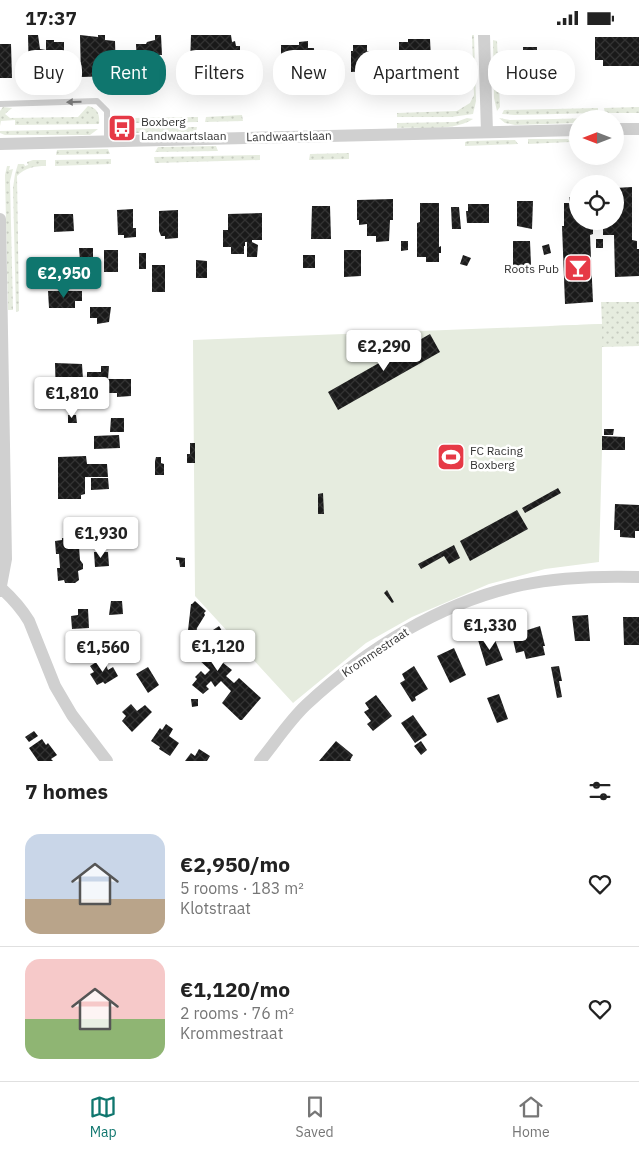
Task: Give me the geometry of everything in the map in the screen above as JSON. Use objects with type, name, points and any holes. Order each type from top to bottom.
[{"type":"street","points":[[484,35],[487,132]]},
{"type":"street","points":[[624,129],[639,129]]},
{"type":"street","name":"Landwaartslaan","points":[[0,143],[569,130]]},
{"type":"street","points":[[0,219],[6,559],[1,590],[19,605],[29,621],[55,686],[72,715],[107,761]]},
{"type":"street","name":"Krommestraat","points":[[260,761],[304,707],[338,677],[377,648],[406,630],[478,598],[522,585],[570,578],[639,577]]},
{"type":"lane","points":[[0,104],[97,101],[107,111],[107,141]]},
{"type":"shaded area","points":[[472,35],[474,35],[474,50],[472,50]]},
{"type":"shaded area","points":[[493,40],[497,41],[497,50],[493,50]]},
{"type":"shaded area","points":[[476,95],[473,114],[451,117],[397,117],[397,113],[457,111],[470,103]]},
{"type":"shaded area","points":[[494,95],[499,95],[500,107],[497,111]]},
{"type":"shaded area","points":[[88,106],[98,112],[99,124],[15,125],[15,120],[1,121],[0,126],[0,111],[3,107],[12,108],[5,114],[10,118],[78,117]]},
{"type":"shaded area","points":[[639,107],[639,113],[624,113],[624,110],[604,110],[604,108]]},
{"type":"shaded area","points":[[598,108],[598,110],[569,110],[569,114],[515,115],[502,114],[504,110]]},
{"type":"shaded area","points":[[242,115],[243,121],[205,122],[206,117]]},
{"type":"shaded area","points":[[198,117],[198,122],[133,123],[133,118]]},
{"type":"shaded area","points":[[467,118],[473,119],[456,126],[397,128],[397,123],[456,122]]},
{"type":"shaded area","points":[[499,118],[510,120],[569,119],[569,123],[515,125],[505,123]]},
{"type":"shaded area","points":[[197,127],[196,132],[135,133],[133,128]]},
{"type":"shaded area","points":[[98,129],[90,135],[5,135],[0,133],[0,131]]},
{"type":"shaded area","points":[[528,139],[569,140],[569,142],[528,144]]},
{"type":"shaded area","points":[[515,140],[518,144],[465,146],[465,142],[468,141]]},
{"type":"shaded area","points":[[216,146],[218,151],[155,152],[158,147]]},
{"type":"shaded area","points":[[108,149],[110,154],[56,155],[57,150]]},
{"type":"shaded area","points":[[349,153],[349,159],[309,160],[310,154]]},
{"type":"shaded area","points":[[260,155],[260,160],[155,163],[154,157]]},
{"type":"shaded area","points":[[111,159],[111,164],[55,166],[55,160]]},
{"type":"shaded area","points":[[46,160],[46,166],[30,168],[17,176],[19,311],[16,312],[13,188],[18,164],[24,164],[25,166],[28,165],[27,162]]},
{"type":"shaded area","points":[[7,166],[10,166],[9,170],[13,169],[10,181],[13,310],[8,310],[5,175]]},
{"type":"shaded area","points":[[601,302],[639,302],[639,346],[602,347],[602,424],[549,326],[602,324]]},
{"type":"shaded area","points":[[602,324],[602,450],[599,562],[545,569],[489,584],[412,617],[366,643],[293,703],[195,596],[193,340]]},
{"type":"building","points":[[28,35],[38,35],[40,49],[46,50],[28,50]]},
{"type":"building","points":[[80,35],[98,37],[98,35],[105,35],[105,40],[115,41],[115,50],[92,50],[92,77],[82,77],[82,50],[80,50]]},
{"type":"building","points":[[155,35],[161,35],[162,50],[136,50],[136,44],[146,44],[155,40]]},
{"type":"building","points":[[191,35],[231,35],[232,42],[235,41],[236,46],[240,46],[240,50],[191,50]]},
{"type":"building","points":[[595,37],[639,37],[639,66],[603,66],[603,60],[595,60]]},
{"type":"building","points":[[408,39],[430,39],[431,50],[399,50],[399,42],[408,42]]},
{"type":"building","points":[[46,40],[64,42],[64,50],[46,50]]},
{"type":"building","points":[[308,41],[308,48],[314,48],[314,50],[281,50],[281,45],[299,45],[299,42]]},
{"type":"building","points":[[0,44],[11,44],[12,78],[0,78]]},
{"type":"building","points":[[353,45],[367,45],[367,50],[355,50],[355,72],[351,72],[351,51],[353,51]]},
{"type":"building","points":[[523,47],[537,47],[537,50],[523,50]]},
{"type":"building","points":[[624,187],[632,187],[632,240],[637,241],[637,249],[639,249],[639,276],[615,277],[614,235],[603,235],[603,230],[624,230]]},
{"type":"building","points":[[393,199],[393,220],[390,220],[389,241],[376,242],[376,236],[367,236],[367,224],[359,225],[359,220],[357,220],[357,200]]},
{"type":"building","points":[[517,201],[533,201],[532,229],[517,226]]},
{"type":"building","points":[[420,203],[439,203],[439,247],[441,246],[441,253],[439,253],[439,262],[426,262],[426,257],[417,257],[417,223],[420,222]]},
{"type":"building","name":"Roots Pub","points":[[564,203],[569,203],[569,230],[593,230],[593,234],[590,235],[593,302],[565,304],[562,226],[564,226]]},
{"type":"building","points":[[468,204],[489,204],[489,223],[467,223],[466,211],[468,211]]},
{"type":"building","points":[[312,206],[330,206],[331,239],[311,239]]},
{"type":"building","points":[[451,207],[459,207],[461,229],[452,229]]},
{"type":"building","points":[[133,209],[133,228],[136,228],[136,237],[124,238],[124,235],[118,235],[117,210]]},
{"type":"building","points":[[178,210],[178,238],[165,239],[165,236],[161,236],[159,231],[159,211]]},
{"type":"building","points":[[262,213],[262,240],[252,240],[252,242],[258,245],[257,257],[247,257],[247,242],[245,242],[244,246],[244,254],[231,254],[231,247],[223,247],[223,230],[228,230],[228,214]]},
{"type":"building","points":[[54,214],[73,214],[74,231],[54,232]]},
{"type":"building","points":[[596,239],[603,239],[603,248],[596,248]]},
{"type":"building","points":[[401,241],[408,241],[408,250],[401,251]]},
{"type":"building","points":[[513,241],[530,241],[531,265],[513,266]]},
{"type":"building","points":[[549,244],[551,253],[544,255],[542,246]]},
{"type":"building","points":[[79,248],[93,248],[93,260],[80,261]]},
{"type":"building","points":[[104,250],[118,250],[118,272],[104,272]]},
{"type":"building","points":[[344,250],[361,250],[361,276],[344,277]]},
{"type":"building","points":[[139,253],[146,253],[146,269],[139,269]]},
{"type":"building","points":[[303,255],[315,255],[315,268],[303,268]]},
{"type":"building","points":[[463,255],[471,258],[467,266],[460,264]]},
{"type":"building","points":[[196,260],[207,261],[207,278],[196,278]]},
{"type":"building","points":[[152,265],[165,265],[165,292],[152,292]]},
{"type":"building","points":[[48,291],[82,291],[82,301],[75,301],[75,308],[49,308]]},
{"type":"building","points":[[90,307],[111,307],[109,322],[97,324],[97,318],[90,318]]},
{"type":"building","points":[[430,334],[440,352],[338,410],[328,392]]},
{"type":"building","points":[[55,363],[82,364],[83,380],[75,380],[76,390],[86,390],[87,403],[74,404],[74,398],[56,398]]},
{"type":"building","points":[[101,366],[109,366],[108,379],[131,379],[131,396],[117,397],[117,393],[102,393],[102,388],[87,388],[87,372],[101,372]]},
{"type":"building","points":[[68,415],[76,415],[77,423],[68,423]]},
{"type":"building","points":[[111,418],[124,418],[124,432],[110,432]]},
{"type":"building","points":[[604,429],[614,429],[613,435],[604,435]]},
{"type":"building","points":[[119,435],[120,448],[94,449],[94,436]]},
{"type":"building","points":[[602,436],[625,437],[625,450],[602,450]]},
{"type":"building","points":[[190,443],[195,443],[195,463],[187,463],[187,454],[190,454]]},
{"type":"building","points":[[86,456],[87,464],[107,464],[108,477],[85,477],[85,494],[81,495],[81,499],[58,499],[58,457]]},
{"type":"building","points":[[156,457],[161,457],[161,463],[164,464],[164,475],[155,475]]},
{"type":"building","points":[[91,478],[108,478],[109,489],[91,490]]},
{"type":"building","points":[[558,488],[561,493],[525,513],[522,508]]},
{"type":"building","points":[[323,493],[324,514],[318,514],[318,494]]},
{"type":"building","points":[[615,504],[639,505],[639,531],[635,531],[635,538],[620,537],[620,530],[614,530]]},
{"type":"building","points":[[517,510],[528,529],[470,561],[460,541]]},
{"type":"building","points":[[100,525],[111,525],[111,531],[100,531]]},
{"type":"building","points":[[62,538],[74,538],[74,548],[79,547],[83,569],[78,571],[79,580],[75,583],[65,583],[64,580],[58,581],[57,568],[60,568],[59,554],[56,554],[55,541],[62,540]]},
{"type":"building","points":[[454,545],[460,558],[449,564],[444,556],[421,569],[418,564]]},
{"type":"building","points":[[94,552],[108,552],[109,566],[95,567]]},
{"type":"building","points":[[176,557],[185,558],[185,567],[180,567],[179,560],[176,560]]},
{"type":"building","points":[[387,590],[394,602],[392,603],[384,593]]},
{"type":"building","points":[[111,601],[122,601],[123,614],[109,615]]},
{"type":"building","points":[[195,601],[206,611],[197,628],[195,641],[215,660],[217,658],[232,670],[226,676],[234,683],[239,678],[261,698],[242,720],[222,703],[231,691],[221,681],[215,687],[211,681],[206,686],[209,689],[203,694],[192,685],[197,679],[195,677],[201,671],[205,675],[210,670],[186,648],[191,604]]},
{"type":"building","points":[[78,609],[88,609],[89,628],[72,629],[71,616],[78,615]]},
{"type":"building","points":[[588,615],[590,641],[575,641],[572,616]]},
{"type":"building","points":[[623,617],[639,617],[639,645],[624,645]]},
{"type":"building","points":[[219,626],[225,636],[217,642],[210,632]]},
{"type":"building","points":[[540,626],[545,646],[543,646],[545,655],[526,659],[524,651],[516,653],[512,635]]},
{"type":"building","points":[[493,635],[503,660],[486,666],[478,640]]},
{"type":"building","points":[[454,648],[466,675],[450,683],[437,656]]},
{"type":"building","points":[[103,658],[108,670],[113,667],[118,676],[105,684],[103,682],[97,685],[90,674],[94,672],[90,666]]},
{"type":"building","points":[[414,666],[428,689],[415,697],[416,700],[412,702],[400,683],[405,680],[402,674]]},
{"type":"building","points":[[559,666],[562,681],[559,681],[562,697],[557,698],[551,667]]},
{"type":"building","points":[[148,667],[159,685],[148,693],[136,674]]},
{"type":"building","points":[[499,694],[508,719],[497,723],[487,698]]},
{"type":"building","points":[[376,695],[392,716],[373,731],[367,724],[371,721],[364,712],[369,709],[365,703]]},
{"type":"building","points":[[191,699],[198,699],[198,706],[192,707]]},
{"type":"building","points":[[131,704],[137,711],[145,705],[152,712],[132,732],[122,721],[126,716],[122,712]]},
{"type":"building","points":[[413,715],[427,735],[415,743],[401,723]]},
{"type":"building","points":[[166,724],[173,729],[169,736],[179,743],[170,756],[151,741],[160,728],[162,730]]},
{"type":"building","points":[[34,731],[38,736],[29,742],[25,737]]},
{"type":"building","points":[[42,739],[46,745],[48,743],[57,755],[51,759],[53,761],[38,761],[29,748]]},
{"type":"building","points":[[336,741],[353,755],[351,761],[319,761]]},
{"type":"building","points":[[421,741],[427,750],[421,755],[414,746]]},
{"type":"building","points":[[199,749],[210,756],[207,761],[185,761],[191,753],[195,756]]},
{"type":"place","name":"Boxberg Landwaartslaan","points":[[122,128]]},
{"type":"place","name":"Roots Pub","points":[[578,268]]},
{"type":"place","name":"FC Racing Boxberg","points":[[451,457]]}]
